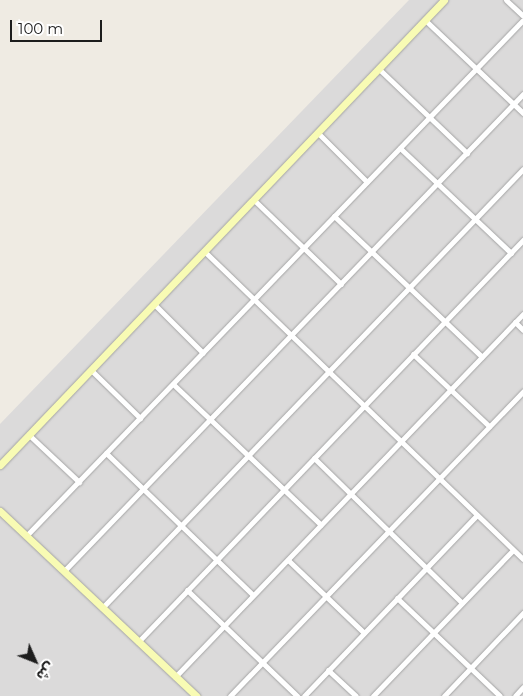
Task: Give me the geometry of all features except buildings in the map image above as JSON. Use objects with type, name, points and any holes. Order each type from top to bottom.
[{"type":"street","points":[[0,465],[444,0]]},
{"type":"street","points":[[506,0],[523,16]]},
{"type":"street","points":[[425,20],[523,113]]},
{"type":"street","points":[[26,536],[523,20]]},
{"type":"street","points":[[379,69],[466,153]]},
{"type":"street","points":[[64,571],[523,94]]},
{"type":"street","points":[[318,133],[367,182]]},
{"type":"street","points":[[400,148],[510,253]]},
{"type":"street","points":[[102,608],[523,169]]},
{"type":"street","points":[[254,200],[341,284]]},
{"type":"street","points":[[334,216],[482,357]]},
{"type":"street","points":[[138,642],[523,240]]},
{"type":"street","points":[[204,251],[523,559]]},
{"type":"street","points":[[154,304],[203,353]]},
{"type":"street","points":[[175,677],[523,314]]},
{"type":"street","points":[[515,322],[523,330]]},
{"type":"street","points":[[413,354],[489,426]]},
{"type":"street","points":[[91,370],[140,418]]},
{"type":"street","points":[[173,384],[321,525]]},
{"type":"street","points":[[230,696],[523,391]]},
{"type":"street","points":[[29,435],[79,482]]},
{"type":"street","points":[[106,454],[254,595]]},
{"type":"street","points":[[314,458],[462,603]]},
{"type":"street","points":[[0,511],[196,696]]},
{"type":"street","points":[[304,696],[477,515]]},
{"type":"street","points":[[373,696],[513,550]]},
{"type":"street","points":[[288,560],[364,633]]},
{"type":"street","points":[[187,590],[297,696]]},
{"type":"street","points":[[397,598],[500,696]]},
{"type":"street","points":[[444,696],[523,613]]},
{"type":"street","points":[[328,670],[356,696]]},
{"type":"street","points":[[514,696],[523,687]]},
{"type":"shaded area","points":[[409,0],[523,0],[523,696],[0,696],[0,424]]}]
